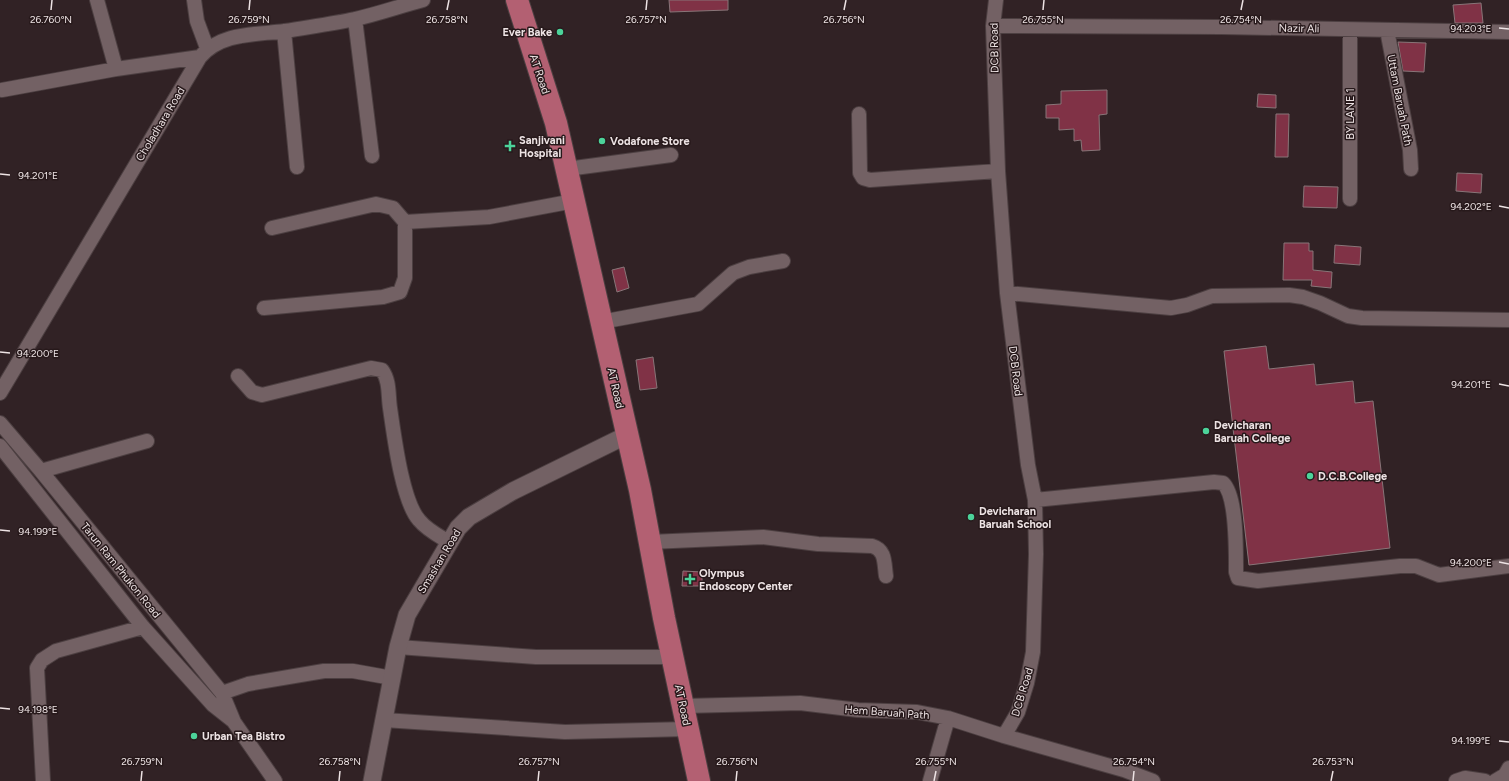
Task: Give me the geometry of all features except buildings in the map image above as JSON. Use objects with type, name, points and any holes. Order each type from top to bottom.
[{"type":"highway","name":"AT Road","points":[[517,0],[556,123],[567,169],[627,435],[699,781]]},
{"type":"street","points":[[97,0],[116,69]]},
{"type":"street","points":[[194,0],[204,52]]},
{"type":"street","points":[[2,90],[204,52],[220,41],[243,34],[284,31],[355,19],[423,0]]},
{"type":"street","name":"DCB Road","points":[[996,0],[993,26],[998,171],[1007,293],[1028,465],[1035,500],[1036,554],[1033,652],[1027,682],[1018,712],[1004,736]]},
{"type":"street","points":[[355,19],[372,156]]},
{"type":"street","name":"Nazir Ali","points":[[993,26],[1213,27],[1509,32]]},
{"type":"street","name":"BY LANE 1","points":[[1350,30],[1350,199]]},
{"type":"street","name":"Uttam Baruah Path","points":[[1387,30],[1410,150],[1411,169]]},
{"type":"street","points":[[284,31],[297,167]]},
{"type":"street","name":"Choladhara Road","points":[[0,393],[204,52]]},
{"type":"street","points":[[859,114],[860,173],[863,178],[870,180],[998,171]]},
{"type":"street","points":[[567,169],[671,155]]},
{"type":"street","points":[[405,222],[489,217],[574,201]]},
{"type":"street","points":[[264,308],[383,297],[400,292],[405,278],[405,222],[393,208],[376,204],[272,228]]},
{"type":"street","points":[[601,322],[698,304],[733,273],[749,267],[783,261]]},
{"type":"street","points":[[1007,293],[1171,308],[1187,305],[1212,296],[1289,295],[1303,297],[1320,303],[1348,316],[1362,318],[1509,320]]},
{"type":"street","points":[[238,376],[252,392],[262,395],[372,368],[382,370],[388,384],[404,486],[418,519],[449,542]]},
{"type":"street","name":"Tarun Ram Phukon Road","points":[[0,423],[41,470],[222,693],[234,722],[275,781]]},
{"type":"street","name":"Smashan Road","points":[[372,781],[398,647],[408,615],[458,528],[469,517],[513,491],[627,435]]},
{"type":"street","points":[[41,470],[147,441]]},
{"type":"street","name":"Tarun Ram Phukon Road","points":[[0,446],[143,626],[213,705],[234,722]]},
{"type":"street","points":[[1035,500],[1214,482],[1222,483],[1230,495],[1235,534],[1236,572],[1238,578],[1243,580],[1258,581],[1400,566],[1416,566],[1439,574],[1509,566]]},
{"type":"street","points":[[650,542],[763,537],[818,544],[872,546],[879,548],[884,554],[886,576]]},
{"type":"street","points":[[43,781],[37,668],[42,660],[56,651],[143,626]]},
{"type":"street","points":[[398,647],[536,657],[673,657]]},
{"type":"street","points":[[222,693],[248,684],[324,671],[353,671],[392,678]]},
{"type":"street","name":"Hem Baruah Path","points":[[684,706],[800,703],[858,710],[917,712],[948,718],[1004,736],[1124,770],[1154,781]]},
{"type":"street","points":[[930,781],[948,718]]},
{"type":"street","points":[[384,720],[565,732],[688,729]]},
{"type":"street","points":[[1495,781],[1505,775],[1509,768]]},
{"type":"street","points":[[1456,781],[1465,778],[1485,781]]},
{"type":"place","name":"Ever Bake","points":[[560,32]]},
{"type":"place","name":"Vodafone Store","points":[[602,141]]},
{"type":"place","name":"Sanjivani Hospital","points":[[510,146]]},
{"type":"place","name":"Devicharan Baruah College","points":[[1206,431]]},
{"type":"place","name":"D.C.B.College","points":[[1310,476]]},
{"type":"place","name":"Devicharan Baruah School","points":[[971,517]]},
{"type":"place","name":"Olympus Endoscopy Center","points":[[690,579]]},
{"type":"place","name":"Urban Tea Bistro","points":[[194,736]]}]
